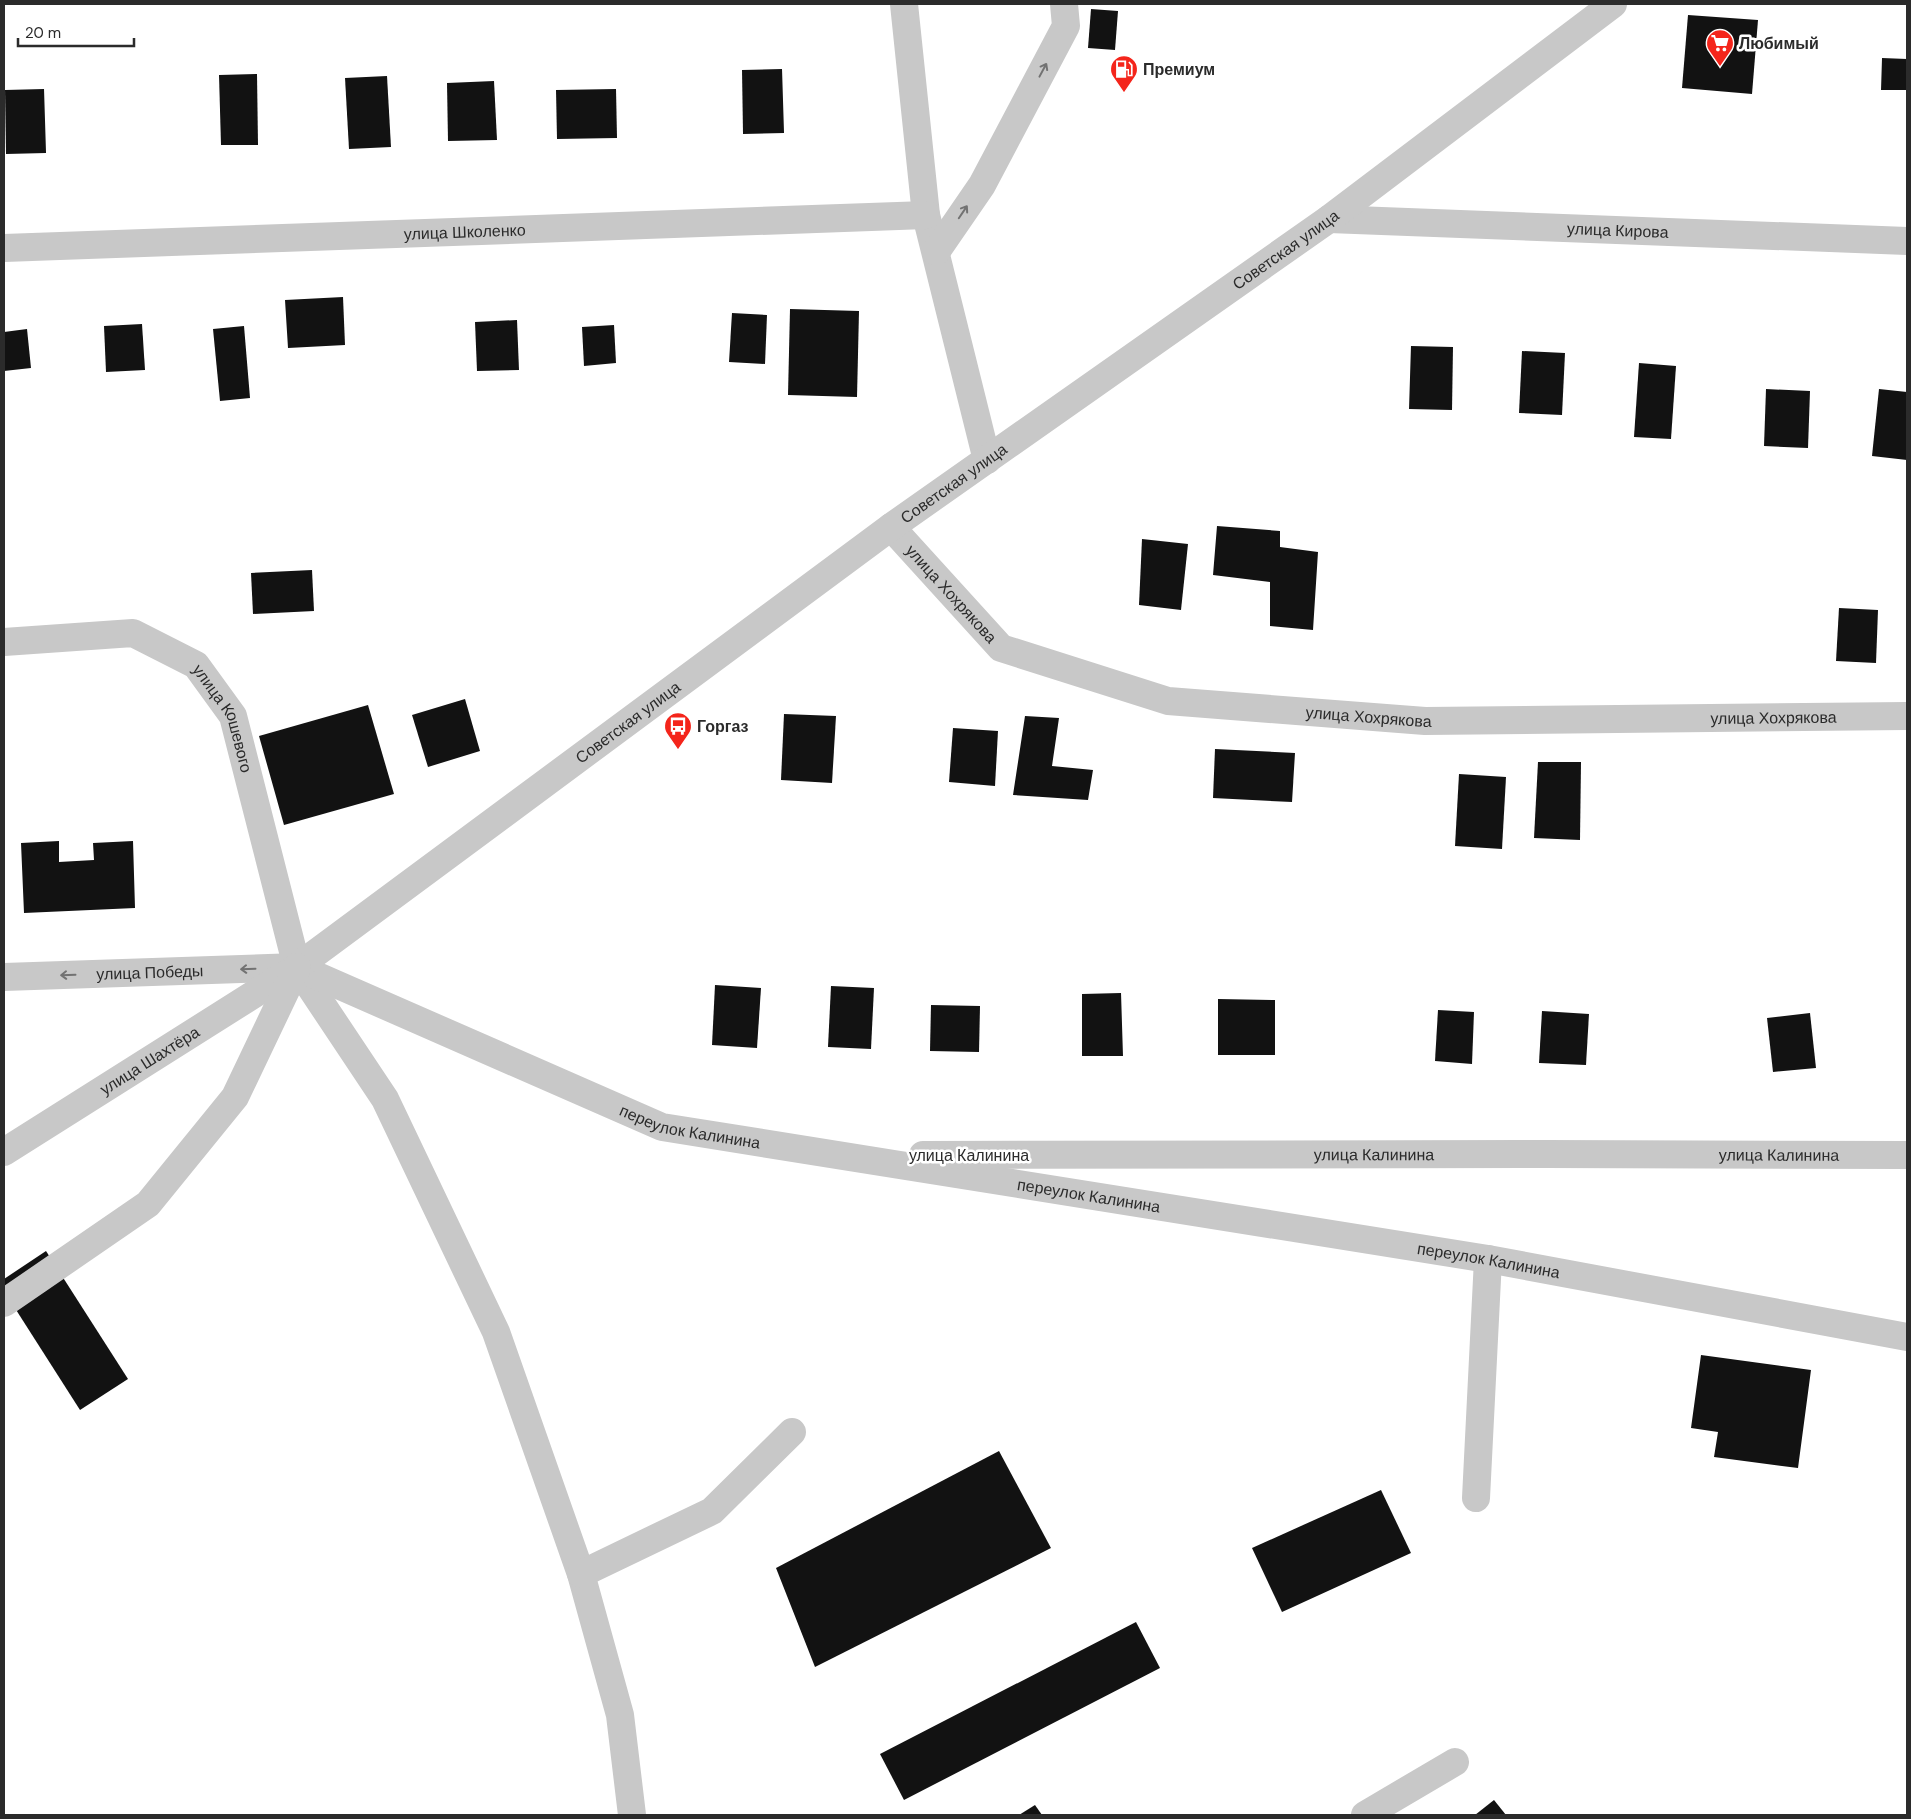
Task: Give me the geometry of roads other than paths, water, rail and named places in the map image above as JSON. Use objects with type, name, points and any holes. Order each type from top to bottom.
[{"type":"street","points":[[904,4],[926,215],[987,460]]},
{"type":"street","points":[[936,252],[982,185],[1066,26],[1064,4]]},
{"type":"street","name":"Советская улица","points":[[297,967],[891,527],[1329,219],[1614,4]]},
{"type":"street","name":"улица Школенко","points":[[4,248],[926,215]]},
{"type":"street","name":"улица Кирова","points":[[1329,219],[1907,241]]},
{"type":"street","name":"улица Хохрякова","points":[[891,527],[1001,648],[1168,701],[1425,721],[1907,716]]},
{"type":"street","name":"улица Кошевого","points":[[4,642],[133,633],[196,665],[233,716],[297,967],[386,1098],[492,1323],[581,1574],[620,1715],[632,1815]]},
{"type":"street","points":[[4,1303],[148,1204],[235,1097],[297,967]]},
{"type":"street","name":"улица Победы","points":[[4,977],[297,967]]},
{"type":"street","name":"улица Шахтёра","points":[[4,1152],[297,967]]},
{"type":"street","name":"переулок Калинина","points":[[297,967],[662,1127],[1488,1259],[1907,1337]]},
{"type":"street","name":"улица Калинина","points":[[842,1156],[1907,1155]]},
{"type":"street","points":[[1476,1498],[1488,1259]]},
{"type":"street","points":[[581,1574],[712,1511],[792,1432]]},
{"type":"street","points":[[1365,1815],[1455,1762]]},
{"type":"place","name":"Любимый","points":[[1720,67]]},
{"type":"place","name":"Премиум","points":[[1124,93]]},
{"type":"place","name":"Горгаз","points":[[678,750]]}]
